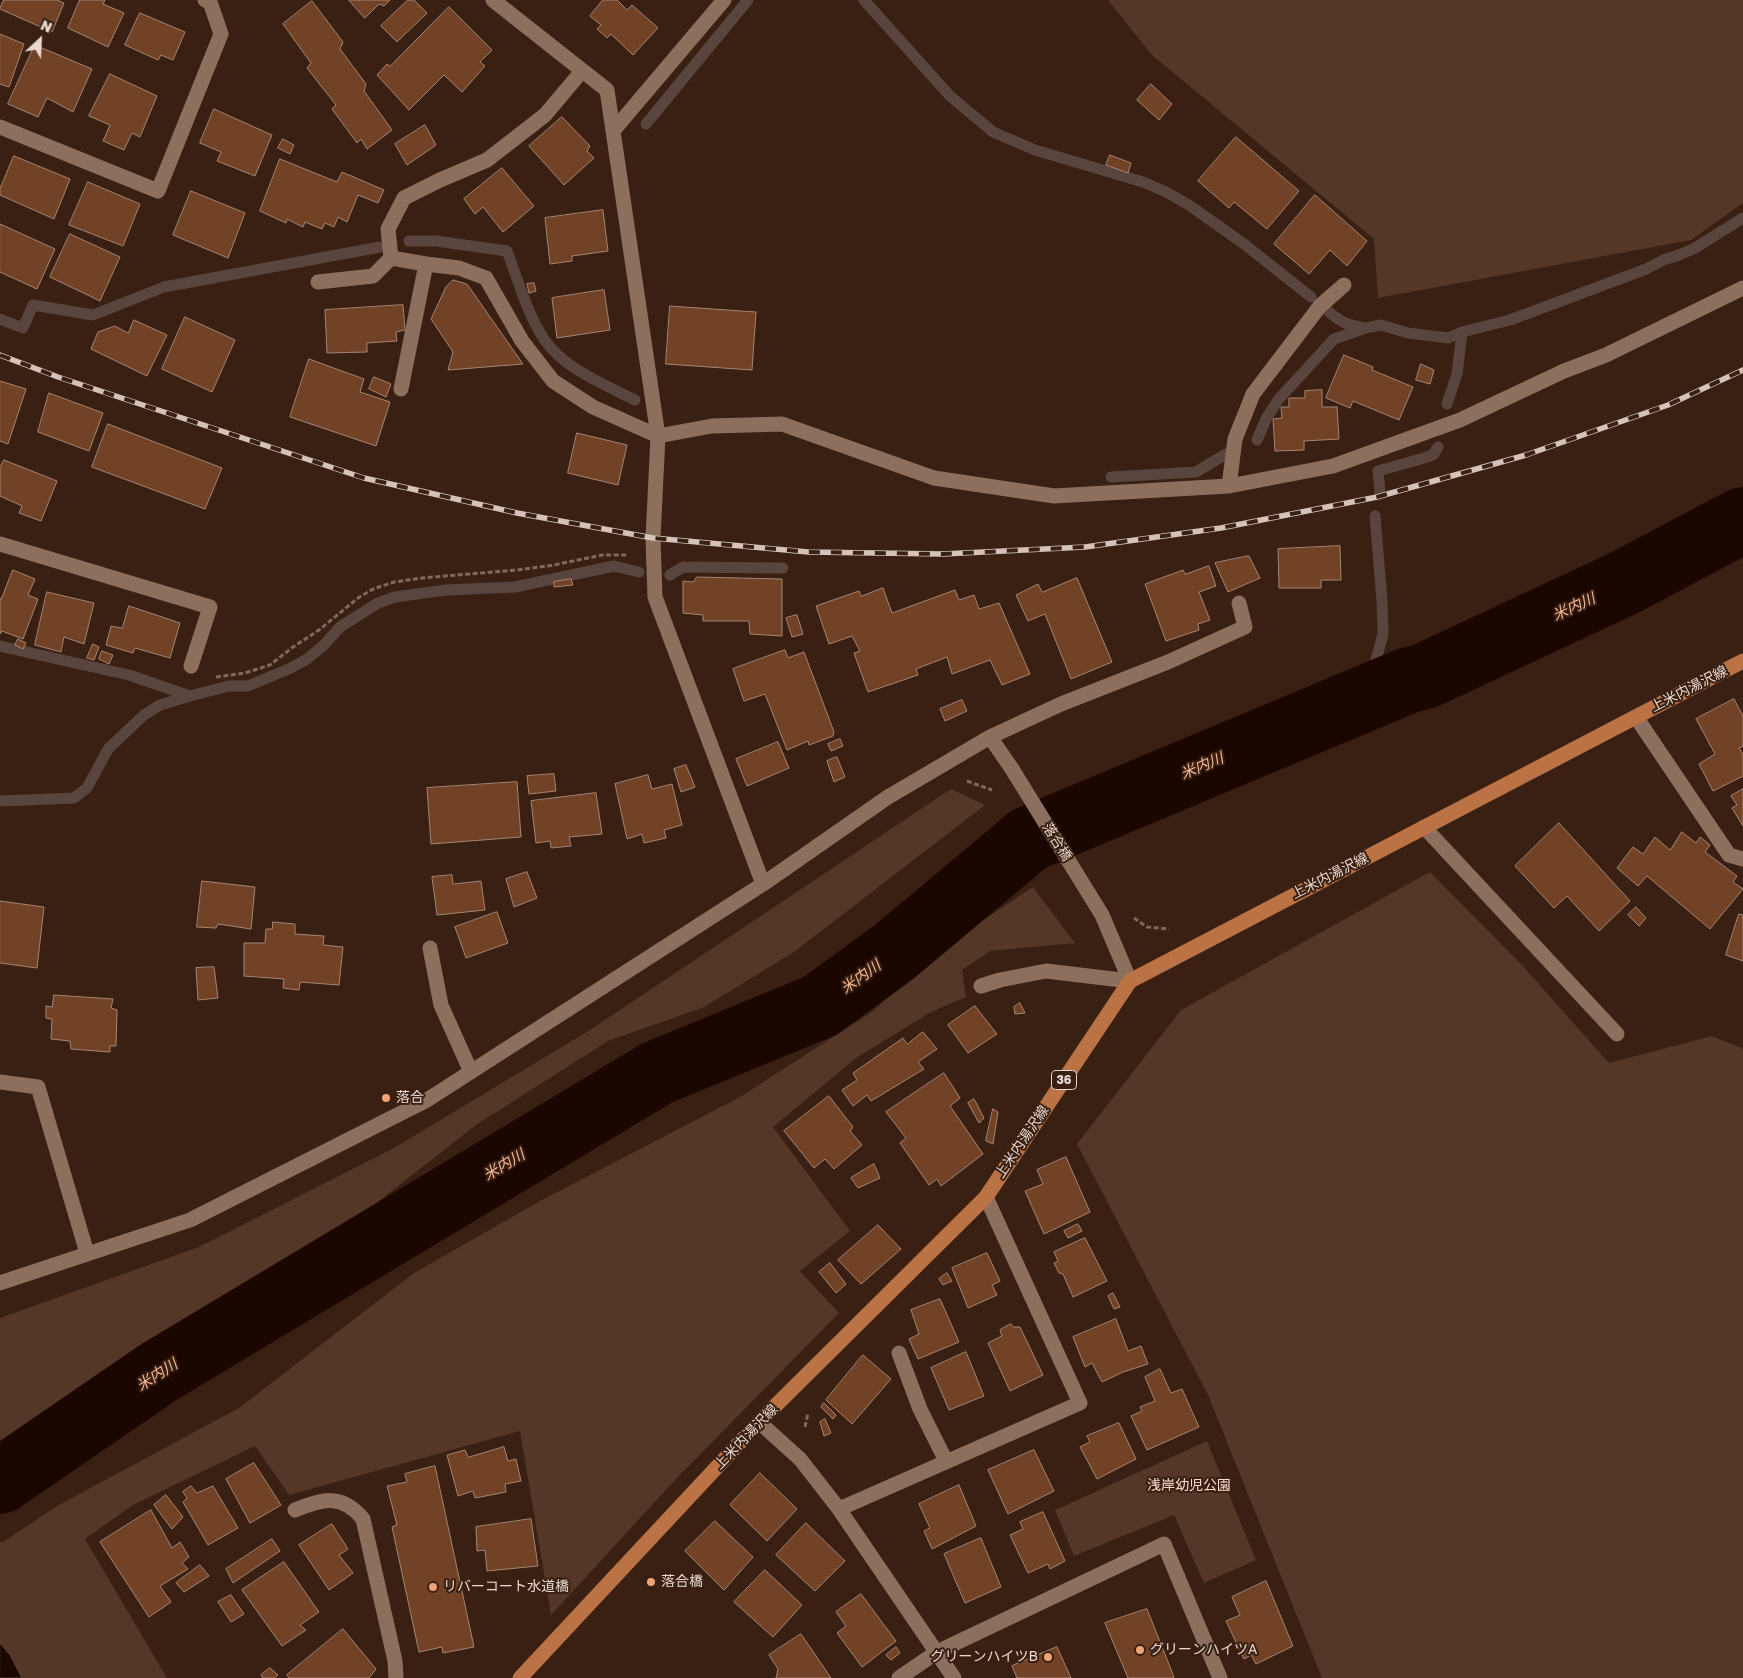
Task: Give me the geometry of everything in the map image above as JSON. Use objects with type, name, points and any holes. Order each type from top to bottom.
[{"type":"main road","name":"上米内湯沢線","points":[[520,1678],[759,1422],[986,1197],[1130,981],[1743,662]]},
{"type":"street","points":[[0,128],[158,191],[221,34],[210,2],[205,0]]},
{"type":"street","points":[[493,0],[606,90],[658,436],[653,564],[654,598],[763,884]]},
{"type":"street","points":[[613,131],[724,0]]},
{"type":"street","points":[[391,258],[388,229],[404,198],[487,160],[545,115],[582,70]]},
{"type":"street","points":[[391,258],[459,268],[486,278],[522,342],[553,380],[593,406],[658,436],[712,426],[782,424],[934,478],[1054,496],[1229,486],[1333,466],[1460,420],[1564,371],[1606,355],[1743,288]]},
{"type":"street","points":[[318,282],[373,276],[391,258]]},
{"type":"street","points":[[401,389],[426,264]]},
{"type":"street","points":[[1229,486],[1235,438],[1253,394],[1320,306],[1344,285]]},
{"type":"street","points":[[0,544],[210,607],[191,666]]},
{"type":"street","points":[[0,1283],[190,1220],[427,1100],[763,884],[888,797],[990,737],[1061,704],[1168,662],[1245,627],[1239,603]]},
{"type":"street","points":[[1636,717],[1730,855],[1743,859]]},
{"type":"street","name":"落合橋","points":[[990,737],[1102,914],[1130,981]]},
{"type":"street","points":[[1424,827],[1617,1034]]},
{"type":"street","points":[[430,948],[441,1005],[471,1072]]},
{"type":"street","points":[[981,986],[1000,980],[1046,971],[1130,981]]},
{"type":"street","points":[[0,1082],[38,1087],[87,1253]]},
{"type":"street","points":[[839,1509],[1080,1403],[986,1197]]},
{"type":"street","points":[[899,1353],[920,1408],[946,1461]]},
{"type":"street","points":[[759,1422],[800,1459],[839,1509],[954,1678]]},
{"type":"street","points":[[294,1510],[316,1502],[334,1500],[348,1504],[363,1519],[395,1661],[396,1678]]},
{"type":"street","points":[[900,1678],[937,1652],[1164,1544],[1220,1678]]},
{"type":"path","points":[[191,666],[200,674],[212,678],[245,673],[270,665],[319,630],[358,598],[372,589],[394,582],[517,570],[554,565],[602,555],[624,554],[653,564]]},
{"type":"path","points":[[1130,914],[1147,927],[1173,929]]},
{"type":"green space","points":[[1108,0],[1743,0],[1743,203],[1691,240],[1378,298],[1374,239],[1152,55]]},
{"type":"green space","points":[[951,789],[985,805],[794,952],[704,1007],[608,1041],[476,1125],[375,1204],[217,1306],[146,1344],[17,1433],[0,1449],[0,1318],[199,1247],[394,1148],[590,1030]]},
{"type":"green space","points":[[1430,872],[1522,965],[1609,1063],[1712,1036],[1743,1049],[1743,1678],[1322,1678],[1208,1395],[1077,1144],[1181,1010]]},
{"type":"green space","points":[[1033,887],[1075,943],[990,951],[962,970],[966,997],[931,1012],[856,1058],[773,1127],[850,1231],[800,1271],[839,1313],[676,1479],[551,1615],[520,1431],[289,1495],[255,1446],[133,1505],[85,1539],[167,1678],[22,1678],[10,1655],[0,1643],[0,1542],[3,1542],[57,1506],[239,1408],[414,1273],[542,1200],[740,1097],[872,1012],[947,944]]},
{"type":"green space","name":"浅岸幼児公園","points":[[1207,1441],[1256,1560],[1204,1583],[1174,1515],[1074,1556],[1055,1510]]},
{"type":"shaded area","points":[[0,1643],[10,1655],[22,1678],[0,1678]]},
{"type":"building","points":[[4,0],[57,0],[64,3],[52,32],[0,9]]},
{"type":"building","points":[[80,0],[105,0],[103,4],[124,13],[108,47],[68,28]]},
{"type":"building","points":[[349,0],[390,0],[384,6],[379,4],[365,18]]},
{"type":"building","points":[[408,0],[414,0],[427,13],[397,42],[381,26]]},
{"type":"building","points":[[603,0],[617,0],[627,10],[632,5],[658,28],[633,55],[611,34],[607,38],[597,29],[601,25],[590,16]]},
{"type":"building","points":[[312,1],[343,42],[340,49],[366,84],[364,91],[392,130],[367,149],[361,139],[357,143],[332,109],[336,105],[307,68],[311,63],[283,24]]},
{"type":"building","points":[[449,7],[492,50],[480,62],[485,66],[462,92],[444,75],[409,110],[377,75],[387,64],[390,66]]},
{"type":"building","points":[[140,13],[185,32],[173,60],[161,55],[158,60],[125,45]]},
{"type":"building","points":[[0,34],[24,44],[9,87],[0,84]]},
{"type":"building","points":[[35,45],[92,69],[73,112],[47,98],[38,117],[8,104]]},
{"type":"building","points":[[110,74],[157,96],[140,137],[132,133],[124,150],[103,141],[110,125],[89,116]]},
{"type":"building","points":[[1151,84],[1172,104],[1159,120],[1137,100]]},
{"type":"building","points":[[214,109],[272,135],[255,176],[217,161],[221,152],[200,143]]},
{"type":"building","points":[[562,117],[590,146],[587,151],[594,158],[564,185],[529,146]]},
{"type":"building","points":[[425,125],[436,145],[407,165],[395,144]]},
{"type":"building","points":[[1236,137],[1299,191],[1267,229],[1234,202],[1229,208],[1198,181]]},
{"type":"building","points":[[283,139],[294,145],[290,154],[278,148]]},
{"type":"building","points":[[1110,155],[1131,163],[1128,173],[1106,165]]},
{"type":"building","points":[[14,156],[70,179],[54,219],[0,195],[0,189]]},
{"type":"building","points":[[280,159],[337,182],[342,172],[384,190],[378,203],[358,195],[347,222],[338,217],[334,227],[325,223],[322,229],[305,222],[303,227],[287,219],[286,223],[260,211]]},
{"type":"building","points":[[502,168],[534,206],[503,232],[483,207],[475,214],[464,199]]},
{"type":"building","points":[[88,182],[140,204],[123,246],[69,225]]},
{"type":"building","points":[[191,191],[245,213],[228,258],[173,235]]},
{"type":"building","points":[[1315,195],[1367,241],[1347,266],[1330,250],[1309,274],[1274,244]]},
{"type":"building","points":[[603,210],[608,251],[572,256],[572,261],[550,264],[545,218]]},
{"type":"building","points":[[0,224],[55,249],[37,289],[0,272]]},
{"type":"building","points":[[70,234],[120,257],[100,301],[50,277]]},
{"type":"building","points":[[453,280],[467,284],[523,364],[448,370],[453,352],[431,319],[446,287]]},
{"type":"building","points":[[534,283],[536,291],[529,293],[527,284]]},
{"type":"building","points":[[604,290],[610,330],[557,338],[552,298]]},
{"type":"building","points":[[403,305],[405,330],[396,332],[397,341],[367,343],[367,352],[327,353],[325,310]]},
{"type":"building","points":[[670,306],[756,312],[752,370],[666,364]]},
{"type":"building","points":[[185,317],[235,340],[212,392],[162,369]]},
{"type":"building","points":[[134,320],[167,335],[147,376],[91,349],[98,332],[115,326],[128,333]]},
{"type":"building","points":[[1344,355],[1373,367],[1372,370],[1413,387],[1399,420],[1353,401],[1350,408],[1326,398]]},
{"type":"building","points":[[309,359],[364,379],[360,392],[390,402],[376,446],[290,417]]},
{"type":"building","points":[[1421,364],[1434,370],[1430,384],[1416,380]]},
{"type":"building","points":[[374,377],[391,384],[386,397],[369,389]]},
{"type":"building","points":[[0,381],[26,389],[8,444],[0,441]]},
{"type":"building","points":[[1322,390],[1322,407],[1337,407],[1339,439],[1304,441],[1304,450],[1275,451],[1273,419],[1282,418],[1281,407],[1289,407],[1289,398],[1305,398],[1305,391]]},
{"type":"building","points":[[49,393],[103,413],[89,451],[38,432]]},
{"type":"building","points":[[108,424],[222,468],[205,509],[92,467]]},
{"type":"building","points":[[577,433],[627,445],[618,485],[568,473]]},
{"type":"building","points":[[4,460],[57,481],[41,521],[19,513],[22,506],[0,496],[0,468]]},
{"type":"building","points":[[1340,546],[1341,580],[1321,580],[1321,588],[1279,588],[1278,549]]},
{"type":"building","points":[[1249,556],[1260,578],[1228,592],[1215,563]]},
{"type":"building","points":[[1209,566],[1216,586],[1199,592],[1210,620],[1198,624],[1199,630],[1166,641],[1145,584],[1183,570],[1185,574]]},
{"type":"building","points":[[13,570],[35,579],[28,595],[38,599],[23,639],[2,631],[0,634],[0,599]]},
{"type":"building","points":[[697,577],[782,579],[782,636],[750,634],[749,621],[703,621],[703,615],[683,613],[683,581],[693,582]]},
{"type":"building","points":[[1077,578],[1112,662],[1071,679],[1045,614],[1028,621],[1016,595],[1038,584],[1042,592]]},
{"type":"building","points":[[571,579],[573,585],[554,587],[554,582]]},
{"type":"building","points":[[883,588],[892,613],[955,590],[959,600],[974,595],[979,609],[999,603],[1030,674],[1002,685],[990,660],[952,674],[947,657],[916,669],[918,675],[868,692],[854,653],[860,651],[852,636],[829,644],[816,606],[859,591],[861,596]]},
{"type":"building","points":[[47,592],[94,603],[84,644],[64,637],[61,652],[35,645]]},
{"type":"building","points":[[129,606],[180,623],[170,658],[135,648],[133,653],[106,645],[111,626],[122,628]]},
{"type":"building","points":[[797,615],[803,634],[792,637],[786,618]]},
{"type":"building","points":[[18,639],[26,643],[23,649],[15,645]]},
{"type":"building","points":[[93,644],[99,647],[94,660],[87,658]]},
{"type":"building","points":[[785,650],[788,658],[804,652],[834,732],[833,736],[809,745],[808,741],[787,750],[765,694],[744,701],[733,669]]},
{"type":"building","points":[[102,651],[113,655],[109,664],[99,659]]},
{"type":"building","points":[[1734,699],[1743,716],[1743,746],[1739,748],[1743,754],[1743,776],[1713,791],[1699,764],[1715,754],[1696,719]]},
{"type":"building","points":[[962,700],[967,711],[945,721],[940,709]]},
{"type":"building","points":[[840,739],[843,746],[831,751],[828,744]]},
{"type":"building","points":[[778,742],[789,768],[747,786],[736,759]]},
{"type":"building","points":[[837,757],[845,777],[834,782],[827,761]]},
{"type":"building","points":[[686,765],[695,787],[681,792],[674,769]]},
{"type":"building","points":[[554,774],[556,791],[529,794],[527,776]]},
{"type":"building","points":[[648,775],[652,789],[672,784],[682,825],[664,830],[666,838],[644,843],[642,834],[627,839],[615,784]]},
{"type":"building","points":[[517,782],[521,837],[431,844],[427,788]]},
{"type":"building","points":[[1743,789],[1743,826],[1732,808],[1737,805],[1731,796]]},
{"type":"building","points":[[596,793],[602,834],[569,837],[571,846],[551,848],[550,841],[536,843],[531,801]]},
{"type":"building","points":[[1559,823],[1630,901],[1599,931],[1567,896],[1554,908],[1515,866]]},
{"type":"building","points":[[1682,832],[1696,843],[1700,837],[1710,845],[1705,852],[1737,876],[1733,882],[1743,889],[1710,929],[1647,876],[1638,886],[1617,868],[1633,847],[1643,854],[1655,837],[1670,850]]},
{"type":"building","points":[[527,872],[537,898],[514,907],[506,879]]},
{"type":"building","points":[[452,875],[453,884],[481,881],[485,910],[437,915],[432,877]]},
{"type":"building","points":[[202,881],[255,887],[251,929],[218,924],[216,928],[197,927]]},
{"type":"building","points":[[0,901],[44,907],[37,968],[0,963]]},
{"type":"building","points":[[1636,907],[1646,918],[1639,926],[1628,915]]},
{"type":"building","points":[[497,912],[508,943],[466,958],[455,927]]},
{"type":"building","points":[[1739,914],[1743,915],[1743,961],[1726,955]]},
{"type":"building","points":[[273,922],[295,924],[295,934],[324,936],[323,945],[343,947],[339,985],[300,982],[299,990],[283,988],[284,979],[244,976],[244,943],[265,943],[266,929],[272,929]]},
{"type":"building","points":[[214,967],[218,998],[198,1000],[196,968]]},
{"type":"building","points":[[54,995],[113,999],[111,1008],[117,1010],[116,1046],[110,1046],[110,1052],[71,1049],[70,1041],[51,1039],[52,1019],[46,1018],[46,1006],[52,1007]]},
{"type":"building","points":[[1020,1003],[1025,1013],[1015,1014],[1014,1007]]},
{"type":"building","points":[[975,1006],[997,1034],[968,1053],[948,1025]]},
{"type":"building","points":[[923,1032],[937,1049],[918,1062],[924,1069],[871,1101],[867,1095],[853,1106],[842,1090],[857,1080],[853,1073],[903,1038],[907,1044]]},
{"type":"building","points":[[944,1073],[960,1098],[950,1106],[983,1154],[941,1186],[937,1179],[929,1185],[900,1143],[906,1138],[886,1112]]},
{"type":"building","points":[[829,1096],[853,1127],[850,1131],[862,1145],[834,1169],[825,1159],[814,1168],[784,1131]]},
{"type":"building","points":[[974,1099],[984,1118],[979,1123],[968,1103]]},
{"type":"building","points":[[993,1109],[998,1112],[993,1144],[986,1141]]},
{"type":"building","points":[[1066,1157],[1090,1212],[1044,1234],[1025,1191],[1043,1184],[1037,1170]]},
{"type":"building","points":[[874,1164],[880,1178],[858,1188],[851,1178]]},
{"type":"building","points":[[1078,1224],[1082,1231],[1068,1238],[1064,1231]]},
{"type":"building","points":[[878,1225],[901,1249],[861,1284],[838,1260]]},
{"type":"building","points":[[1085,1238],[1107,1281],[1073,1297],[1063,1274],[1059,1273],[1054,1263],[1058,1261],[1054,1252]]},
{"type":"building","points":[[987,1253],[1000,1281],[992,1285],[997,1295],[968,1308],[952,1268]]},
{"type":"building","points":[[830,1263],[846,1284],[836,1293],[819,1272]]},
{"type":"building","points":[[947,1273],[952,1281],[943,1285],[939,1279]]},
{"type":"building","points":[[1113,1293],[1120,1307],[1114,1309],[1108,1296]]},
{"type":"building","points":[[940,1299],[959,1342],[918,1359],[909,1339],[919,1334],[911,1310]]},
{"type":"building","points":[[1116,1319],[1128,1351],[1141,1346],[1148,1364],[1123,1372],[1102,1382],[1092,1363],[1085,1367],[1073,1337]]},
{"type":"building","points":[[1011,1324],[1013,1327],[1020,1327],[1043,1375],[1010,1391],[988,1343],[1002,1336],[1000,1330]]},
{"type":"building","points":[[966,1352],[984,1396],[949,1410],[931,1368]]},
{"type":"building","points":[[863,1355],[891,1379],[852,1424],[826,1400]]},
{"type":"building","points":[[1160,1369],[1171,1393],[1182,1389],[1199,1427],[1147,1450],[1131,1416],[1142,1411],[1140,1407],[1155,1401],[1145,1377]]},
{"type":"building","points":[[824,1403],[836,1415],[833,1419],[821,1407]]},
{"type":"building","points":[[825,1419],[831,1433],[824,1436],[820,1422]]},
{"type":"building","points":[[1119,1423],[1136,1459],[1097,1479],[1080,1447],[1090,1442],[1087,1436]]},
{"type":"building","points":[[504,1447],[508,1461],[516,1459],[521,1481],[505,1484],[506,1492],[475,1498],[473,1491],[458,1496],[447,1455],[465,1450],[468,1457]]},
{"type":"building","points":[[1034,1450],[1054,1491],[1008,1514],[988,1470]]},
{"type":"building","points":[[254,1463],[281,1505],[250,1523],[226,1479]]},
{"type":"building","name":"リバーコート水道橋","points":[[435,1466],[474,1647],[443,1653],[442,1647],[419,1652],[392,1527],[397,1525],[387,1486],[407,1482],[405,1474]]},
{"type":"building","points":[[760,1473],[797,1509],[767,1541],[730,1505]]},
{"type":"building","points":[[959,1485],[976,1526],[932,1549],[924,1531],[930,1528],[919,1504]]},
{"type":"building","points":[[191,1486],[197,1493],[213,1486],[238,1528],[208,1545],[183,1502],[187,1498],[183,1492]]},
{"type":"building","points":[[166,1495],[183,1517],[172,1529],[154,1505]]},
{"type":"building","points":[[151,1510],[172,1548],[180,1542],[189,1557],[182,1563],[188,1569],[160,1586],[171,1602],[149,1617],[100,1542]]},
{"type":"building","points":[[1043,1512],[1065,1561],[1050,1569],[1048,1564],[1028,1573],[1010,1535],[1023,1529],[1020,1522]]},
{"type":"building","points":[[531,1519],[538,1566],[487,1571],[485,1550],[477,1551],[476,1527]]},
{"type":"building","points":[[715,1521],[753,1557],[724,1590],[685,1551]]},
{"type":"building","points":[[806,1523],[845,1561],[815,1591],[776,1555]]},
{"type":"building","points":[[332,1524],[348,1549],[339,1555],[353,1573],[329,1590],[299,1545]]},
{"type":"building","points":[[981,1538],[1001,1587],[965,1603],[944,1554]]},
{"type":"building","points":[[272,1539],[280,1551],[233,1583],[226,1569]]},
{"type":"building","points":[[284,1562],[319,1612],[300,1625],[306,1630],[282,1646],[242,1590]]},
{"type":"building","points":[[200,1565],[209,1576],[184,1592],[176,1583]]},
{"type":"building","points":[[765,1570],[802,1605],[773,1637],[734,1602]]},
{"type":"building","points":[[1266,1581],[1293,1646],[1256,1664],[1251,1655],[1244,1659],[1226,1621],[1240,1615],[1232,1597]]},
{"type":"building","points":[[861,1594],[896,1641],[862,1667],[837,1633],[846,1626],[836,1612]]},
{"type":"building","points":[[231,1595],[244,1614],[231,1622],[218,1602]]},
{"type":"building","name":"グリーンハイツA","points":[[1147,1609],[1174,1677],[1172,1678],[1128,1678],[1105,1623]]},
{"type":"building","points":[[343,1629],[376,1669],[369,1678],[289,1678],[287,1675]]},
{"type":"building","points":[[801,1634],[831,1678],[776,1678],[778,1669],[769,1655]]},
{"type":"building","points":[[896,1647],[900,1653],[891,1660],[886,1655]]},
{"type":"building","name":"グリーンハイツB","points":[[1057,1647],[1071,1678],[1017,1678],[1012,1666]]},
{"type":"building","points":[[270,1668],[278,1675],[274,1678],[263,1678],[261,1675]]},
{"type":"waterway","points":[[646,124],[748,0]]},
{"type":"waterway","points":[[864,0],[950,96],[993,132],[1035,150],[1143,182],[1166,192],[1189,205],[1244,244],[1311,297]]},
{"type":"waterway","points":[[1447,404],[1457,374],[1462,332],[1510,320],[1646,269],[1663,260],[1695,248],[1743,218]]},
{"type":"waterway","points":[[409,241],[436,241],[507,251],[523,296],[538,329],[552,350],[585,375],[635,400]]},
{"type":"waterway","points":[[0,319],[23,328],[33,305],[93,315],[164,287],[380,247]]},
{"type":"waterway","points":[[1328,311],[1343,322],[1361,327]]},
{"type":"waterway","points":[[1257,440],[1266,419],[1278,400],[1334,339],[1381,325],[1408,333],[1448,338],[1462,332]]},
{"type":"waterway","points":[[1380,493],[1378,471],[1433,455],[1438,447]]},
{"type":"waterway","points":[[1111,477],[1196,472],[1226,454]]},
{"type":"waterway","points":[[1357,701],[1371,678],[1383,634],[1375,516]]},
{"type":"waterway","name":"米内川","points":[[0,1481],[159,1372],[657,1073],[820,1006],[894,952],[1029,839],[1409,680],[1425,676],[1624,583],[1743,520]]},
{"type":"waterway","points":[[0,646],[129,675],[190,696],[229,686],[248,686],[291,668],[307,659],[323,646],[340,627],[378,603],[395,597],[446,590],[515,587],[614,566],[639,572]]},
{"type":"waterway","points":[[670,575],[683,567],[783,568]]},
{"type":"waterway","points":[[0,801],[74,798],[87,788],[108,749],[144,715],[160,705],[190,696]]},
{"type":"railway","points":[[0,355],[58,377],[364,478],[517,513],[653,538],[808,552],[943,554],[1085,547],[1221,528],[1377,497],[1526,455],[1668,405],[1743,370]]},
{"type":"place","name":"落合","points":[[386,1098]]},
{"type":"place","name":"落合橋","points":[[651,1582]]},
{"type":"place","name":"リバーコート水道橋","points":[[433,1587]]},
{"type":"place","name":"グリーンハイツA","points":[[1140,1650]]},
{"type":"place","name":"グリーンハイツB","points":[[1048,1657]]}]
